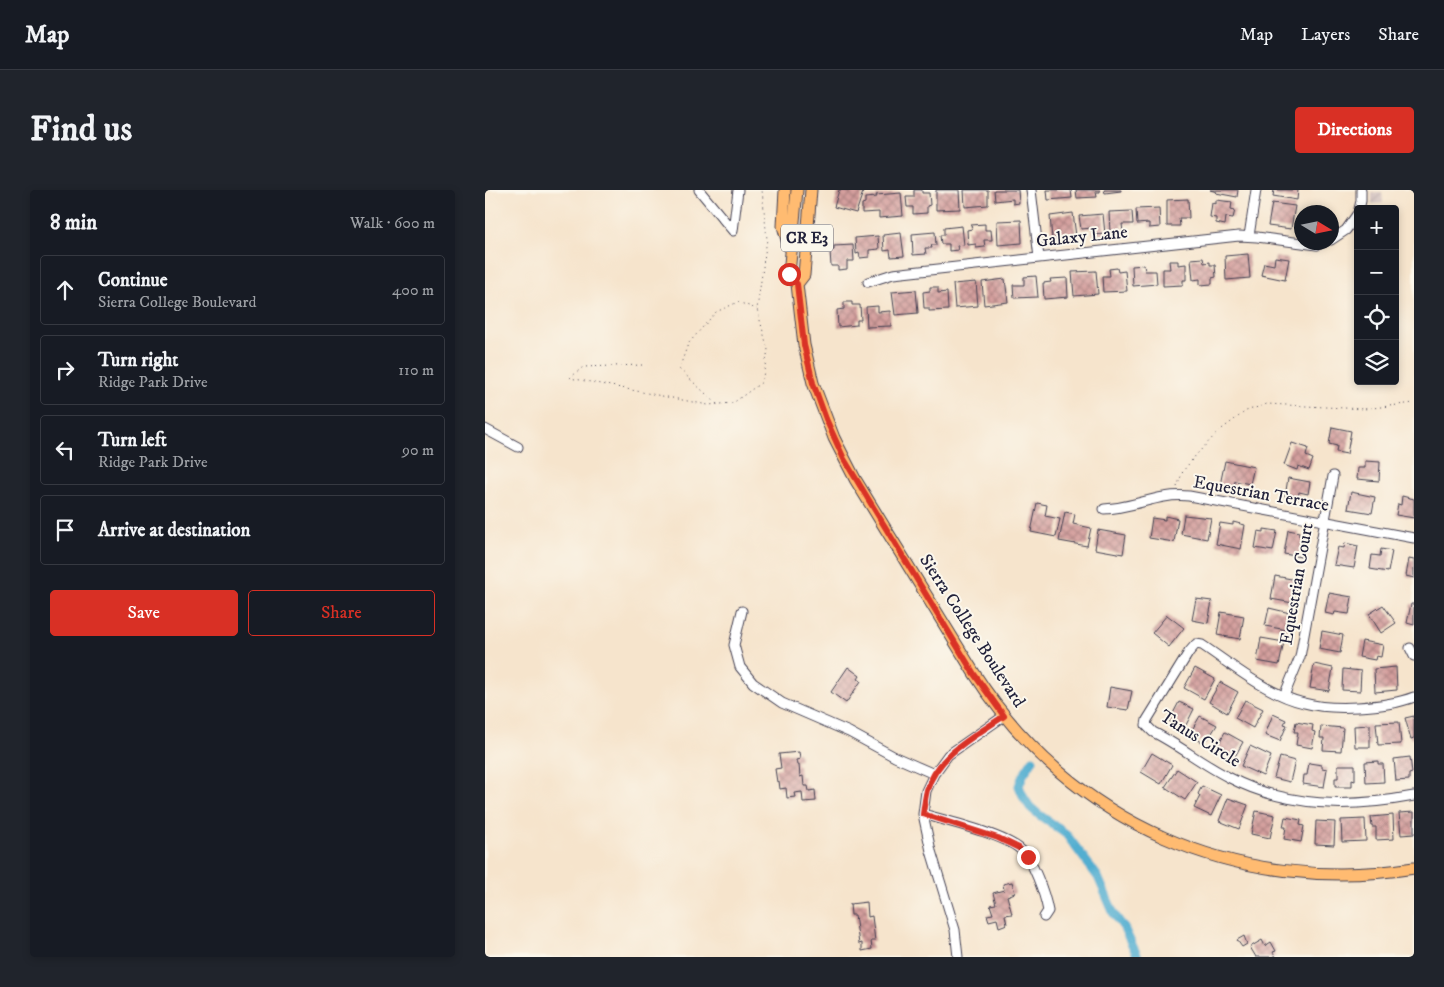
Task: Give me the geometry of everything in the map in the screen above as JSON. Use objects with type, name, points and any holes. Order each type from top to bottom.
[{"type":"main road","points":[[785,190],[783,226],[791,253]]},
{"type":"main road","name":"Sierra College Boulevard","points":[[797,190],[789,274],[797,284],[808,364],[834,438],[868,500],[974,674],[1004,716],[1042,756],[1086,793],[1135,824],[1163,838],[1195,850],[1246,865],[1300,873],[1354,874],[1414,868]]},
{"type":"main road","name":"Sierra College Boulevard","points":[[797,284],[804,275],[811,190]]},
{"type":"street","points":[[699,190],[733,231],[738,190]]},
{"type":"street","points":[[1031,190],[1039,258]]},
{"type":"street","points":[[1249,236],[1256,190]]},
{"type":"street","points":[[1360,205],[1361,190]]},
{"type":"street","points":[[1339,235],[1347,230],[1354,220]]},
{"type":"street","name":"Galaxy Lane","points":[[868,282],[884,275],[1249,236],[1294,243]]},
{"type":"street","points":[[485,429],[518,447]]},
{"type":"street","name":"Equestrian Court","points":[[1284,696],[1300,657],[1333,476]]},
{"type":"street","name":"Equestrian Terrace","points":[[1104,508],[1124,508],[1159,497],[1176,495],[1414,538]]},
{"type":"street","points":[[742,611],[733,645],[739,667],[753,683],[782,703],[849,732],[934,774]]},
{"type":"street","name":"Tanus Circle","points":[[1414,697],[1383,705],[1333,708],[1303,703],[1267,687],[1202,645],[1196,644],[1189,652],[1147,720],[1146,725],[1153,732],[1213,769],[1241,784],[1268,794],[1303,802],[1331,804],[1414,796]]},
{"type":"street","points":[[958,957],[955,930],[931,851],[923,814],[927,791],[934,774],[948,755],[1004,716]]},
{"type":"street","points":[[923,814],[998,838],[1019,848],[1028,857],[1040,886],[1047,911],[1044,917]]},
{"type":"path","points":[[642,364],[583,368],[570,378],[708,405],[733,403],[762,382],[768,350],[757,309],[767,239],[762,190]]},
{"type":"path","points":[[717,404],[679,369],[688,344],[716,312],[738,302],[757,309]]},
{"type":"path","points":[[1176,495],[1177,483],[1183,471],[1196,455],[1219,431],[1246,411],[1267,404],[1364,409],[1414,403]]},
{"type":"shaded area","points":[[1382,192],[1383,203],[1372,204],[1372,193]]},
{"type":"building","points":[[839,190],[863,192],[856,213],[834,207]]},
{"type":"building","points":[[914,190],[922,190],[922,193],[929,193],[930,205],[927,206],[927,213],[913,214],[913,207],[907,207],[906,197],[914,197]]},
{"type":"building","points":[[936,190],[959,190],[960,209],[936,210]]},
{"type":"building","points":[[964,190],[988,190],[988,205],[965,207]]},
{"type":"building","points":[[994,190],[1018,190],[1019,203],[1013,204],[1013,199],[995,201]]},
{"type":"building","points":[[1047,190],[1071,190],[1072,198],[1048,200]]},
{"type":"building","points":[[1076,190],[1100,190],[1100,192],[1096,192],[1097,197],[1077,198]]},
{"type":"building","points":[[1104,190],[1121,190],[1121,191],[1105,193]]},
{"type":"building","points":[[1210,190],[1238,190],[1237,197]]},
{"type":"building","points":[[1274,190],[1298,190],[1297,200],[1273,196]]},
{"type":"building","points":[[901,193],[903,216],[879,218],[879,212],[862,213],[862,204],[865,203],[865,198]]},
{"type":"building","points":[[1188,199],[1189,218],[1179,218],[1180,226],[1167,226],[1167,200]]},
{"type":"building","points":[[1216,200],[1232,202],[1231,209],[1235,210],[1233,218],[1226,217],[1225,225],[1216,223],[1216,218],[1210,217],[1212,203],[1216,204]]},
{"type":"building","points":[[1272,203],[1294,206],[1291,229],[1268,226]]},
{"type":"building","points":[[1159,208],[1160,227],[1149,228],[1149,223],[1137,224],[1136,209]]},
{"type":"building","points":[[1132,211],[1133,224],[1122,224],[1123,232],[1110,233],[1109,212]]},
{"type":"building","points":[[1073,213],[1076,236],[1052,239],[1050,216]]},
{"type":"building","points":[[1103,214],[1105,234],[1093,235],[1093,228],[1081,229],[1079,216]]},
{"type":"building","points":[[1021,220],[1022,243],[998,245],[997,221]]},
{"type":"building","points":[[985,224],[985,230],[991,230],[992,240],[984,240],[985,247],[976,248],[976,244],[968,245],[967,230],[972,229],[971,225]]},
{"type":"building","points":[[962,226],[964,245],[957,246],[958,250],[949,251],[949,244],[941,244],[940,235],[944,235],[944,228]]},
{"type":"building","points":[[935,232],[936,245],[931,245],[932,248],[925,248],[926,254],[913,255],[912,234]]},
{"type":"building","points":[[901,233],[904,256],[891,257],[890,250],[884,251],[883,235]]},
{"type":"building","points":[[878,236],[879,249],[869,250],[869,257],[860,258],[859,253],[856,254],[855,238]]},
{"type":"building","points":[[853,245],[854,261],[847,261],[847,269],[838,270],[838,266],[831,266],[830,251],[834,250],[834,246]]},
{"type":"building","points":[[1248,254],[1250,278],[1226,280],[1225,256]]},
{"type":"building","points":[[1275,257],[1289,259],[1285,280],[1261,275],[1264,263],[1274,265]]},
{"type":"building","points":[[1203,258],[1204,263],[1210,262],[1210,265],[1215,265],[1216,277],[1212,278],[1212,284],[1200,285],[1200,279],[1193,280],[1191,259]]},
{"type":"building","points":[[1169,261],[1178,261],[1178,265],[1186,264],[1186,280],[1183,280],[1183,285],[1163,286],[1163,269],[1170,269]]},
{"type":"building","points":[[1144,265],[1145,271],[1156,271],[1157,284],[1133,286],[1132,266]]},
{"type":"building","points":[[1117,268],[1118,272],[1125,271],[1127,291],[1103,292],[1102,276],[1110,276],[1109,269]]},
{"type":"building","points":[[1096,271],[1098,294],[1074,296],[1072,272]]},
{"type":"building","points":[[1036,276],[1038,297],[1014,298],[1013,285],[1024,285],[1024,277]]},
{"type":"building","points":[[1067,278],[1068,297],[1044,299],[1043,283],[1051,282],[1050,279]]},
{"type":"building","points":[[1005,279],[1008,302],[984,305],[982,282]]},
{"type":"building","points":[[976,282],[978,306],[955,308],[953,284]]},
{"type":"building","points":[[930,287],[938,287],[938,293],[947,292],[948,310],[929,311],[929,308],[924,308],[923,292],[930,291]]},
{"type":"building","points":[[916,290],[918,313],[895,315],[892,292]]},
{"type":"building","points":[[844,302],[860,305],[861,320],[857,320],[857,325],[838,327],[837,310],[844,309]]},
{"type":"building","points":[[878,306],[878,312],[890,311],[891,326],[867,327],[866,307]]},
{"type":"building","points":[[1332,427],[1351,431],[1347,454],[1336,452],[1337,446],[1329,444]]},
{"type":"building","points":[[1292,443],[1308,448],[1306,456],[1313,459],[1309,470],[1298,466],[1297,470],[1284,465]]},
{"type":"building","points":[[1225,461],[1254,467],[1250,484],[1235,481],[1234,488],[1220,485]]},
{"type":"building","points":[[1365,461],[1380,462],[1379,481],[1357,479],[1358,468],[1365,468]]},
{"type":"building","points":[[1288,478],[1310,482],[1308,494],[1299,492],[1298,499],[1285,497]]},
{"type":"building","points":[[1351,492],[1375,497],[1372,513],[1348,509]]},
{"type":"building","points":[[1402,496],[1414,499],[1414,518],[1396,515],[1398,504],[1401,505]]},
{"type":"building","points":[[1037,503],[1047,505],[1045,516],[1060,519],[1056,537],[1031,532]]},
{"type":"building","points":[[1065,512],[1075,514],[1073,524],[1091,528],[1087,546],[1059,541]]},
{"type":"building","points":[[1184,515],[1211,518],[1207,539],[1181,534]]},
{"type":"building","points":[[1165,516],[1178,519],[1174,542],[1149,538],[1152,518],[1165,520]]},
{"type":"building","points":[[1233,522],[1245,525],[1241,549],[1216,544],[1220,523],[1233,525]]},
{"type":"building","points":[[1264,529],[1277,531],[1273,551],[1255,548],[1258,531],[1264,532]]},
{"type":"building","points":[[1098,530],[1126,535],[1123,554],[1095,549]]},
{"type":"building","points":[[1288,530],[1299,532],[1299,536],[1304,537],[1301,557],[1284,554]]},
{"type":"building","points":[[1345,543],[1358,546],[1354,568],[1334,565],[1338,547],[1344,548]]},
{"type":"building","points":[[1381,549],[1392,551],[1388,572],[1370,569],[1372,555],[1380,556]]},
{"type":"building","points":[[1409,559],[1414,560],[1414,578],[1406,576]]},
{"type":"building","points":[[1275,576],[1297,580],[1293,603],[1271,599]]},
{"type":"building","points":[[1329,593],[1352,597],[1349,614],[1335,612],[1334,615],[1325,613]]},
{"type":"building","points":[[1196,599],[1212,601],[1208,623],[1192,620]]},
{"type":"building","points":[[1411,604],[1414,604],[1414,625],[1407,623]]},
{"type":"building","points":[[1383,605],[1396,623],[1381,633],[1369,614]]},
{"type":"building","points":[[1269,608],[1290,613],[1287,630],[1265,626]]},
{"type":"building","points":[[1221,612],[1244,616],[1240,639],[1217,635]]},
{"type":"building","points":[[1167,615],[1184,628],[1169,647],[1152,633]]},
{"type":"building","points":[[1322,631],[1343,635],[1340,653],[1319,649]]},
{"type":"building","points":[[1261,638],[1284,642],[1279,665],[1257,661]]},
{"type":"building","points":[[1362,641],[1383,645],[1381,657],[1376,656],[1375,660],[1359,657]]},
{"type":"building","points":[[1314,664],[1333,668],[1329,691],[1310,688]]},
{"type":"building","points":[[848,667],[860,676],[858,679],[861,681],[846,703],[831,692]]},
{"type":"building","points":[[1396,667],[1397,690],[1375,692],[1374,669]]},
{"type":"building","points":[[1195,668],[1215,679],[1204,699],[1184,688]]},
{"type":"building","points":[[1343,669],[1361,671],[1360,691],[1342,690]]},
{"type":"building","points":[[1220,682],[1238,692],[1227,713],[1209,702]]},
{"type":"building","points":[[1110,687],[1132,691],[1128,710],[1107,707]]},
{"type":"building","points":[[1245,700],[1263,709],[1253,728],[1235,718]]},
{"type":"building","points":[[1179,702],[1194,709],[1184,729],[1169,721]]},
{"type":"building","points":[[1273,714],[1286,720],[1284,724],[1287,725],[1280,741],[1265,735]]},
{"type":"building","points":[[1200,716],[1217,725],[1208,739],[1205,737],[1202,742],[1189,735]]},
{"type":"building","points":[[1414,716],[1414,738],[1411,739],[1405,718]]},
{"type":"building","points":[[1296,722],[1313,725],[1312,731],[1315,732],[1312,748],[1296,745],[1298,732],[1294,732]]},
{"type":"building","points":[[1399,722],[1401,744],[1378,745],[1376,723]]},
{"type":"building","points":[[1370,725],[1370,747],[1355,747],[1354,726]]},
{"type":"building","points":[[1321,726],[1343,728],[1341,751],[1323,750],[1324,738],[1320,738]]},
{"type":"building","points":[[1225,732],[1243,742],[1233,760],[1215,750]]},
{"type":"building","points":[[1250,746],[1271,756],[1263,776],[1241,766]]},
{"type":"building","points":[[799,752],[800,759],[796,760],[797,765],[799,765],[800,777],[803,776],[804,786],[808,786],[809,791],[815,790],[816,801],[803,802],[802,792],[794,793],[795,797],[787,798],[786,788],[780,789],[779,781],[777,782],[775,769],[781,768],[779,754]]},
{"type":"building","points":[[1152,753],[1172,765],[1161,784],[1141,772]]},
{"type":"building","points":[[1280,757],[1295,761],[1290,782],[1274,778]]},
{"type":"building","points":[[1410,757],[1412,773],[1409,774],[1409,780],[1396,781],[1394,759]]},
{"type":"building","points":[[1378,761],[1378,764],[1383,764],[1384,782],[1366,783],[1365,762]]},
{"type":"building","points":[[1309,763],[1322,765],[1322,768],[1327,769],[1324,787],[1303,784],[1304,775],[1307,775]]},
{"type":"building","points":[[1338,765],[1355,765],[1355,781],[1352,780],[1352,787],[1335,787],[1335,778],[1338,778]]},
{"type":"building","points":[[1177,769],[1197,782],[1185,800],[1165,787]]},
{"type":"building","points":[[1202,786],[1221,795],[1211,816],[1194,808],[1200,796],[1198,794]]},
{"type":"building","points":[[1228,798],[1248,805],[1239,829],[1219,821]]},
{"type":"building","points":[[1256,811],[1275,815],[1270,838],[1251,834]]},
{"type":"building","points":[[1414,812],[1414,834],[1401,835],[1399,813]]},
{"type":"building","points":[[1393,815],[1394,839],[1376,840],[1376,827],[1372,827],[1371,817]]},
{"type":"building","points":[[1285,817],[1301,820],[1300,825],[1304,826],[1301,842],[1284,839],[1286,827],[1283,827]]},
{"type":"building","points":[[1365,819],[1366,841],[1342,842],[1341,820]]},
{"type":"building","points":[[1316,821],[1335,822],[1334,845],[1315,844]]},
{"type":"building","points":[[1012,882],[1015,893],[1007,896],[1012,914],[1005,915],[1007,924],[999,927],[997,919],[989,921],[987,915],[993,914],[990,905],[996,904],[993,893],[1004,890],[1003,884]]},
{"type":"building","points":[[867,902],[868,917],[872,916],[875,941],[871,941],[872,949],[862,951],[862,943],[859,944],[855,915],[851,915],[850,904]]},
{"type":"building","points":[[1244,936],[1247,944],[1242,947],[1237,940]]},
{"type":"building","points":[[1262,940],[1265,946],[1271,942],[1276,951],[1273,952],[1276,957],[1256,957],[1250,947]]},
{"type":"waterway","points":[[1033,760],[1023,775],[1019,786],[1024,798],[1038,814],[1066,834],[1098,877],[1114,914],[1124,928],[1138,957]]},
{"type":"route","points":[[789,274],[797,284],[804,345],[813,383],[826,419],[844,459],[974,674],[1004,716],[957,748],[941,762],[927,791],[923,814],[998,838],[1019,848],[1028,857]]}]
